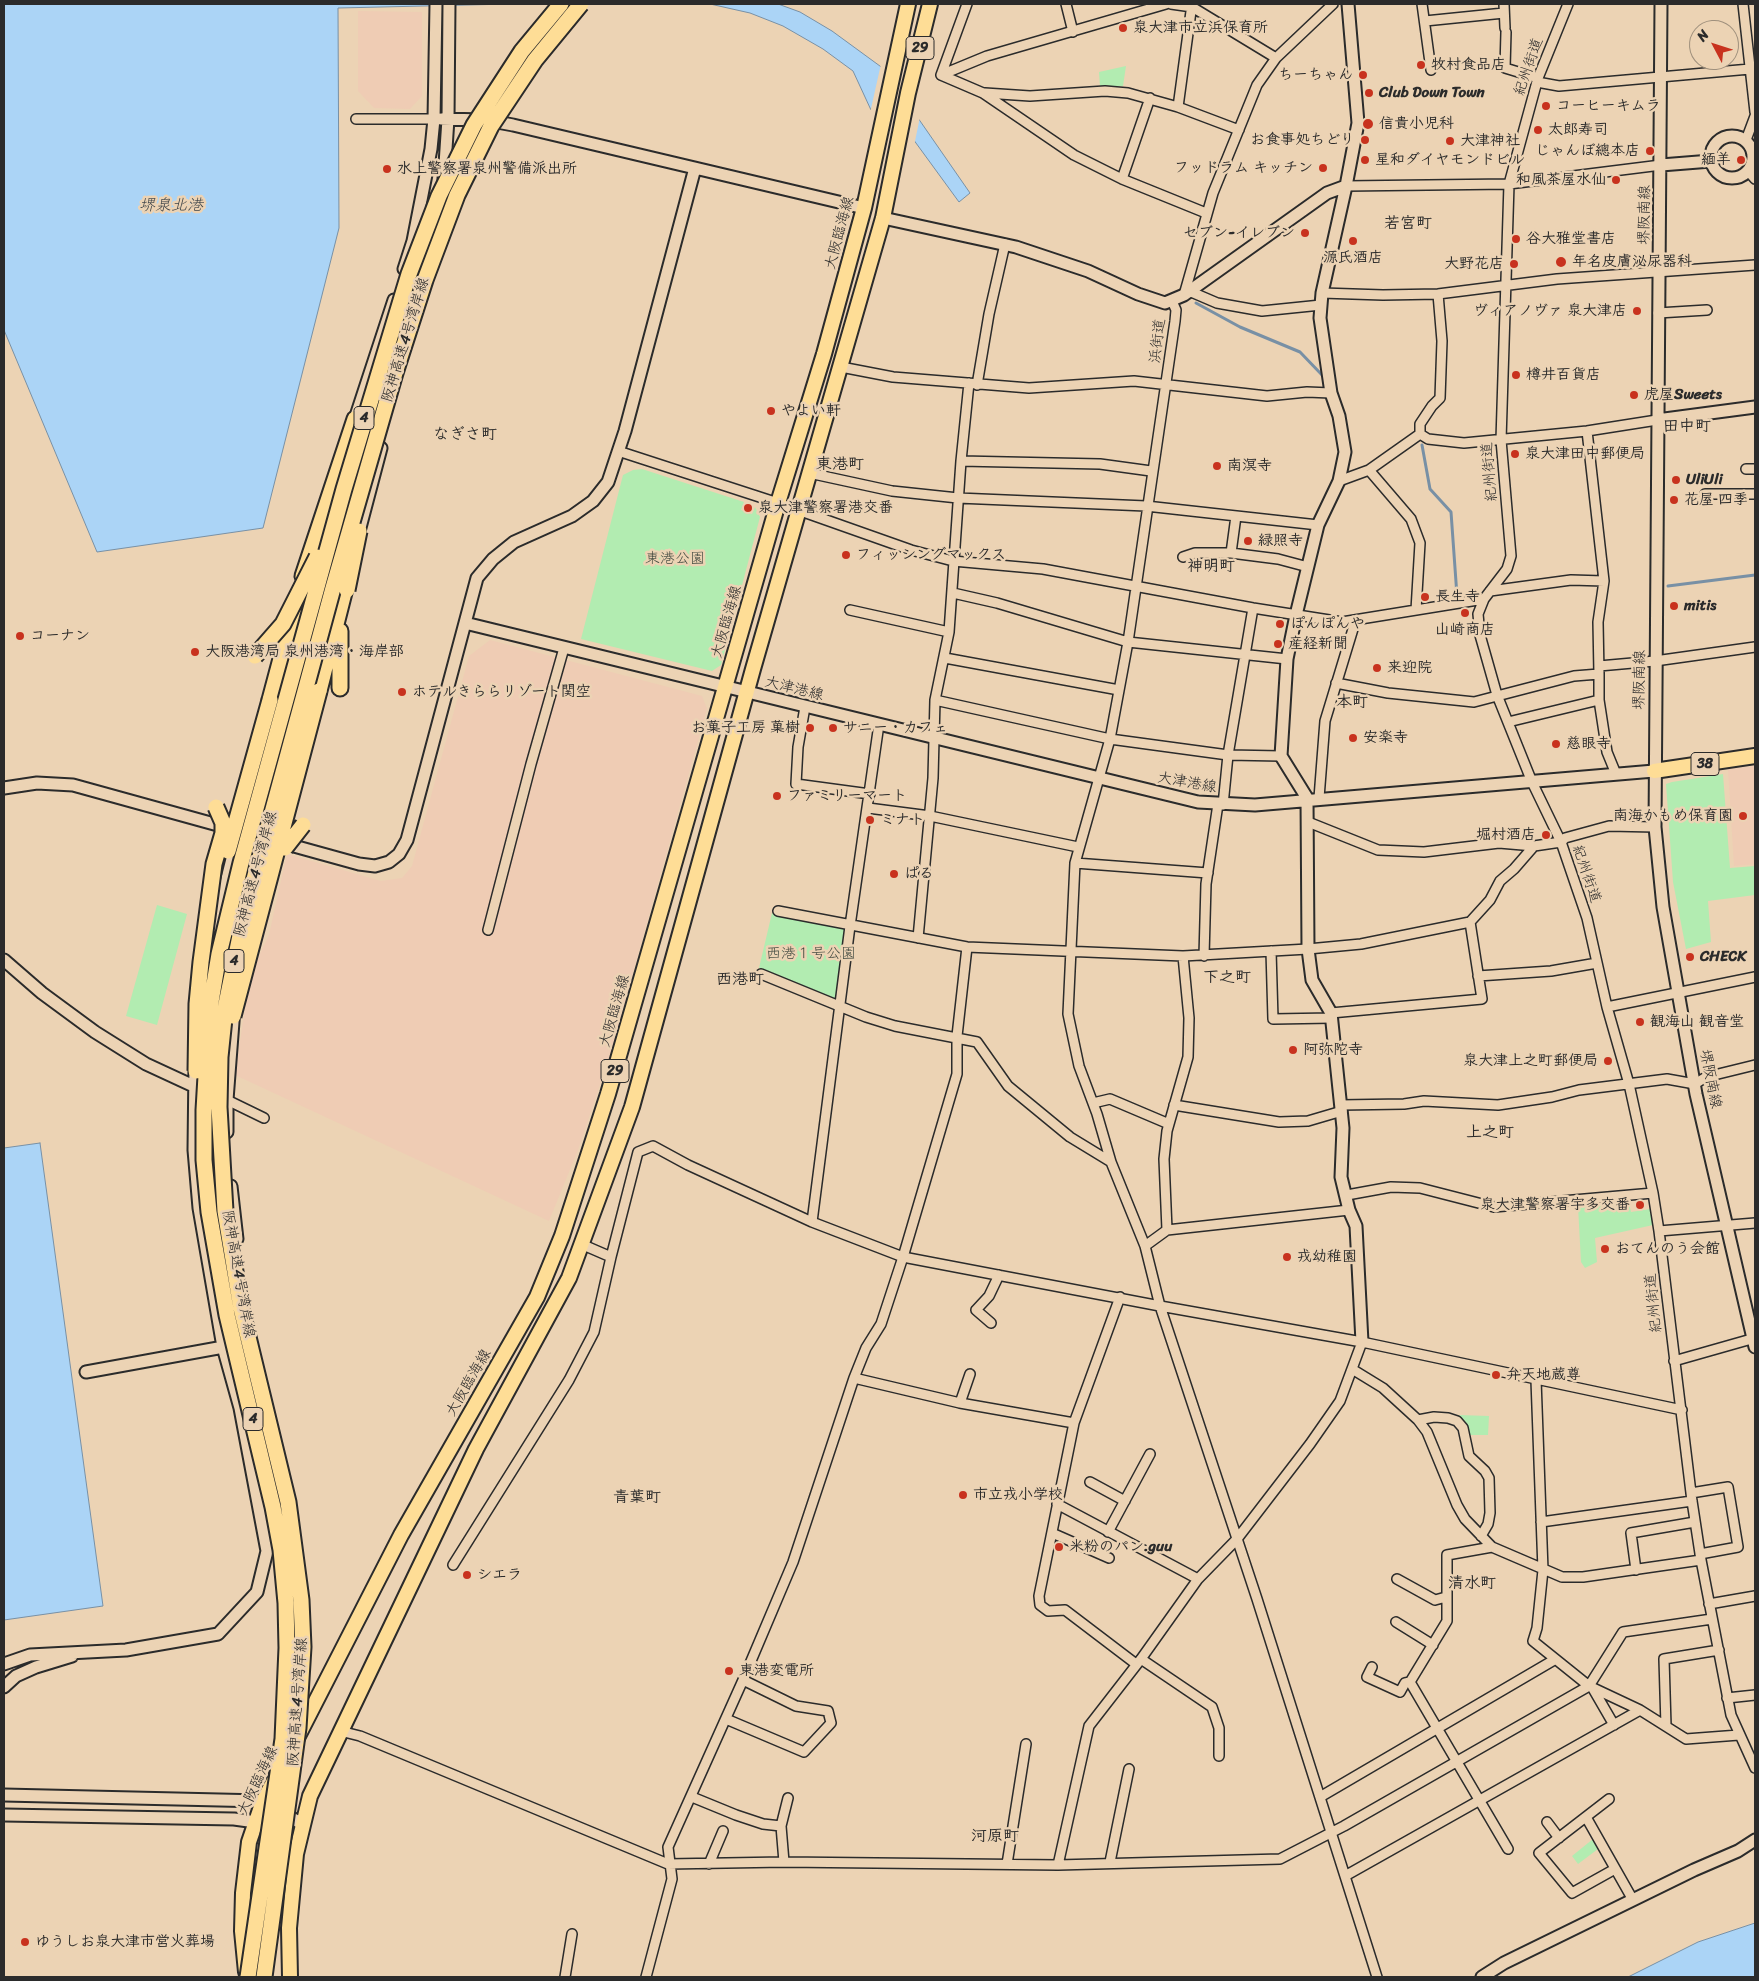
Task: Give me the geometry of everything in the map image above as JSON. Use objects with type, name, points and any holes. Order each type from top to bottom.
[{"type":"highway","name":"阪神高速4号湾岸線","points":[[247,1977],[283,1738],[287,1674],[286,1603],[281,1550],[273,1507],[227,1315],[217,1265],[204,1160],[205,1063],[210,1008],[219,954],[244,854],[378,372],[409,274],[456,159],[497,86],[522,51],[561,4]]},
{"type":"highway","name":"阪神高速4号湾岸線","points":[[264,1977],[298,1728],[303,1647],[301,1600],[288,1502],[234,1269],[221,1160],[219,1107],[220,1057],[225,1009],[234,960],[259,859],[379,427],[424,280],[474,159],[510,94],[535,60],[582,4]]},
{"type":"highway","points":[[255,656],[283,624],[308,579],[333,514],[378,372]]},
{"type":"highway","name":"4","points":[[201,962],[318,525],[355,419]]},
{"type":"highway","points":[[340,688],[340,629],[379,427]]},
{"type":"highway","points":[[221,1160],[225,1058],[266,887],[319,691],[358,534]]},
{"type":"highway","points":[[204,1160],[195,1046],[201,962],[214,864],[223,833],[223,823],[216,807]]},
{"type":"highway","points":[[246,969],[274,888],[285,848],[303,825]]},
{"type":"main road","name":"大阪臨海線","points":[[247,1977],[242,1931],[243,1892],[250,1842],[263,1801],[323,1690],[402,1535],[537,1297],[562,1236],[608,1094],[778,503],[824,354],[864,208],[896,67],[908,4]]},
{"type":"main road","name":"29","points":[[290,1977],[289,1928],[296,1854],[310,1796],[476,1449],[568,1278],[632,1107],[746,692],[883,218],[908,93],[930,4]]},
{"type":"main road","name":"38","points":[[1654,771],[1755,756]]},
{"type":"street","points":[[941,75],[967,4]]},
{"type":"street","points":[[1066,4],[1072,32]]},
{"type":"street","points":[[941,75],[987,56],[1166,4]]},
{"type":"street","points":[[1171,4],[1192,6],[1276,58]]},
{"type":"street","points":[[1186,293],[1206,213],[1257,85],[1276,58],[1334,4]]},
{"type":"street","points":[[1058,1865],[1089,1726],[1198,1579],[1237,1538],[1310,1444],[1340,1401],[1362,1342],[1356,1226],[1349,1210],[1347,1195],[1341,1177],[1342,1108],[1332,1016],[1312,980],[1308,949],[1307,798],[1281,756],[1287,659],[1296,615],[1318,525],[1339,480],[1345,452],[1339,416],[1331,393],[1321,299],[1358,123],[1348,4]]},
{"type":"street","points":[[1422,4],[1431,70]]},
{"type":"street","points":[[1504,4],[1505,68],[1559,86],[1750,69]]},
{"type":"street","name":"紀州街道","points":[[1568,4],[1537,80],[1509,184],[1502,445],[1511,556],[1507,568],[1484,599],[1478,614],[1480,635],[1497,695],[1532,782],[1561,842],[1587,918],[1607,1007],[1629,1084],[1653,1193],[1659,1231],[1700,1557],[1727,1698],[1739,1735],[1755,1766]]},
{"type":"street","name":"堺阪南線","points":[[1662,4],[1658,273],[1655,827],[1664,907],[1695,1084],[1755,1341]]},
{"type":"street","points":[[1743,4],[1755,112]]},
{"type":"street","points":[[1178,107],[1192,6]]},
{"type":"street","points":[[4,1664],[30,1655],[57,1652],[84,1653],[126,1650],[218,1634],[257,1592],[267,1551],[240,1408],[223,1347],[199,1208],[194,1150],[193,1086],[206,964],[240,830],[355,419],[413,241],[430,162],[434,119],[435,8]]},
{"type":"street","points":[[240,1408],[253,1341],[232,1200],[227,1100],[231,1037],[238,976],[272,839],[358,534],[416,312],[445,171],[448,119],[449,8]]},
{"type":"street","points":[[1425,21],[1504,14]]},
{"type":"street","points":[[941,75],[983,93],[1074,155],[1122,179],[1206,213]]},
{"type":"street","points":[[983,93],[1030,96],[1105,91],[1128,93],[1178,107],[1238,130]]},
{"type":"street","points":[[1122,179],[1150,98]]},
{"type":"street","points":[[1746,140],[1755,116]]},
{"type":"street","points":[[356,119],[486,120],[864,208]]},
{"type":"street","points":[[1734,136],[1746,140],[1753,152],[1751,175],[1730,178],[1718,172],[1711,161],[1713,148],[1721,139],[1734,136]]},
{"type":"street","points":[[883,218],[1004,244],[1088,271],[1156,301],[1165,303],[1186,293],[1327,193],[1346,186],[1509,184],[1661,165],[1711,161]]},
{"type":"street","points":[[4,788],[37,782],[73,785],[359,864],[376,866],[389,862],[399,854],[406,840],[477,578],[493,559],[514,542],[572,516],[593,501],[608,482],[618,452],[695,168]]},
{"type":"street","points":[[918,938],[933,778],[935,700],[949,632],[961,461],[973,384],[1004,244]]},
{"type":"street","points":[[1186,293],[1217,303],[1262,310],[1321,299],[1438,294],[1557,278],[1658,273],[1755,265]]},
{"type":"street","points":[[1420,434],[1420,424],[1440,398],[1442,341],[1438,294]]},
{"type":"street","name":"浜街道","points":[[1172,301],[1176,310],[1146,506],[1128,642],[1110,739],[1075,863],[1068,1014],[1079,1066],[1093,1103],[1111,1162],[1145,1246],[1160,1306],[1204,1434],[1377,1977]]},
{"type":"street","points":[[1658,313],[1707,310]]},
{"type":"street","points":[[841,367],[893,377],[1029,388],[1134,382],[1267,396],[1306,392],[1331,393]]},
{"type":"street","points":[[1420,434],[1428,439],[1502,445],[1657,420],[1755,407]]},
{"type":"street","points":[[1587,431],[1604,582],[1598,622],[1599,700],[1607,752],[1616,774]]},
{"type":"street","points":[[1339,480],[1369,470],[1420,434]]},
{"type":"street","points":[[618,452],[778,503],[911,550],[953,562],[1043,569],[1253,608],[1342,622],[1484,599]]},
{"type":"street","points":[[961,461],[1100,464],[1151,472]]},
{"type":"street","points":[[1369,470],[1411,519],[1420,542],[1416,610]]},
{"type":"street","points":[[809,473],[892,490],[958,498],[1146,506],[1318,525]]},
{"type":"street","points":[[1705,494],[1755,494]]},
{"type":"street","points":[[1231,553],[1236,516]]},
{"type":"street","points":[[1183,557],[1195,553],[1231,553],[1278,559],[1308,567]]},
{"type":"street","points":[[1490,591],[1571,580],[1604,582]]},
{"type":"street","points":[[953,593],[997,603],[1128,642],[1287,659]]},
{"type":"street","points":[[1204,956],[1208,873],[1253,608]]},
{"type":"street","points":[[850,610],[949,632]]},
{"type":"street","points":[[1319,798],[1324,721],[1353,629],[1353,621]]},
{"type":"street","name":"大津港線","points":[[465,623],[805,707],[933,736],[1100,779],[1181,798],[1221,804],[1255,804],[1307,798],[1532,782],[1654,771]]},
{"type":"street","points":[[1336,683],[1388,693],[1474,702],[1599,670],[1755,647]]},
{"type":"street","points":[[488,930],[531,764],[564,648]]},
{"type":"street","points":[[945,658],[1119,690]]},
{"type":"street","points":[[935,700],[1110,739],[1228,754],[1281,756]]},
{"type":"street","points":[[1508,722],[1599,700]]},
{"type":"street","points":[[805,707],[798,747],[796,784],[870,794]]},
{"type":"street","points":[[812,1222],[839,1005],[879,724]]},
{"type":"street","points":[[868,808],[930,816],[1078,847]]},
{"type":"street","points":[[1308,822],[1378,850],[1443,851],[1499,843],[1534,846],[1561,842],[1565,838],[1608,826],[1655,827]]},
{"type":"street","points":[[778,911],[967,947],[1070,953],[1182,956],[1308,949],[1361,944],[1470,922],[1490,900],[1500,880],[1514,869],[1534,846]]},
{"type":"street","points":[[1075,863],[1208,873]]},
{"type":"street","points":[[1271,952],[1272,1019],[1332,1016],[1482,1000],[1470,922]]},
{"type":"street","points":[[646,1977],[672,1879],[668,1864],[668,1847],[692,1797],[793,1562],[854,1378],[866,1348],[881,1324],[903,1256],[957,1074],[957,1036],[967,947]]},
{"type":"street","points":[[1167,1230],[1164,1159],[1169,1124],[1188,1056],[1189,1018],[1182,956]]},
{"type":"street","points":[[4,960],[80,1022],[146,1064],[264,1118]]},
{"type":"street","points":[[1478,976],[1551,971],[1597,963]]},
{"type":"street","points":[[761,974],[866,1017],[895,1026],[957,1036],[978,1042],[1008,1086],[1070,1137],[1111,1162]]},
{"type":"street","points":[[1607,1007],[1755,978]]},
{"type":"street","points":[[1174,1105],[1279,1122],[1308,1120],[1342,1108],[1424,1101],[1498,1105],[1667,1079],[1695,1084],[1706,1077],[1755,1065]]},
{"type":"street","points":[[1093,1103],[1110,1099],[1169,1124]]},
{"type":"street","points":[[453,1565],[570,1380],[594,1332],[610,1257],[638,1152],[653,1146],[688,1165],[812,1222],[903,1256],[1160,1306],[1362,1342],[1682,1410]]},
{"type":"street","points":[[1347,1195],[1391,1188],[1420,1188],[1494,1207],[1653,1193]]},
{"type":"street","points":[[1145,1246],[1167,1230],[1349,1210]]},
{"type":"street","points":[[1659,1231],[1727,1227],[1755,1223]]},
{"type":"street","points":[[582,1244],[610,1257]]},
{"type":"street","points":[[991,1323],[976,1310],[990,1296],[999,1275]]},
{"type":"street","points":[[1120,1297],[1074,1423],[1039,1596],[1040,1605],[1048,1611],[1065,1610],[1139,1661],[1212,1707],[1219,1728],[1219,1756]]},
{"type":"street","points":[[86,1372],[253,1341]]},
{"type":"street","points":[[1674,1361],[1755,1341]]},
{"type":"street","points":[[1352,1368],[1383,1388],[1418,1420],[1427,1432],[1457,1505],[1465,1519],[1492,1547],[1562,1577],[1636,1570],[1738,1547],[1728,1487],[1691,1497],[1541,1522]]},
{"type":"street","points":[[960,1403],[970,1374]]},
{"type":"street","points":[[854,1378],[960,1403],[1074,1423]]},
{"type":"street","points":[[1536,1380],[1543,1570],[1537,1628],[1533,1641],[1554,1660],[1590,1686],[1640,1710],[1686,1739],[1739,1735]]},
{"type":"street","points":[[1418,1420],[1434,1417],[1448,1418],[1457,1421],[1463,1428],[1469,1456],[1485,1471],[1489,1478],[1490,1513],[1488,1524],[1481,1536]]},
{"type":"street","points":[[1108,1532],[1150,1454]]},
{"type":"street","points":[[1090,1482],[1125,1501]]},
{"type":"street","points":[[1058,1504],[1198,1579]]},
{"type":"street","points":[[1636,1570],[1631,1533],[1695,1522]]},
{"type":"street","points":[[1052,1533],[1109,1558]]},
{"type":"street","points":[[1372,1667],[1367,1677],[1400,1692],[1406,1683],[1410,1682],[1448,1621],[1446,1597],[1447,1555],[1492,1547]]},
{"type":"street","points":[[1397,1579],[1435,1600],[1446,1597]]},
{"type":"street","points":[[1709,1604],[1755,1596]]},
{"type":"street","points":[[340,1731],[360,1736],[668,1864],[784,1862],[1058,1865],[1280,1858],[1331,1833],[1590,1686],[1623,1632],[1712,1619]]},
{"type":"street","points":[[1396,1622],[1433,1645]]},
{"type":"street","points":[[1666,1726],[1664,1659],[1719,1650]]},
{"type":"street","points":[[4,1687],[16,1676],[36,1667],[84,1653]]},
{"type":"street","points":[[1320,1797],[1554,1660]]},
{"type":"street","points":[[726,1719],[804,1752],[832,1723],[828,1711],[796,1706],[743,1680]]},
{"type":"street","points":[[1410,1682],[1508,1849]]},
{"type":"street","points":[[1590,1686],[1614,1725]]},
{"type":"street","points":[[1727,1698],[1755,1695]]},
{"type":"street","points":[[1345,1876],[1640,1710]]},
{"type":"street","points":[[1007,1864],[1026,1744]]},
{"type":"street","points":[[1110,1862],[1129,1769]]},
{"type":"street","points":[[4,1795],[263,1801],[302,1824]]},
{"type":"street","points":[[692,1797],[736,1815],[781,1826]]},
{"type":"street","points":[[784,1862],[781,1826],[788,1798]]},
{"type":"street","points":[[1609,1799],[1539,1854],[1572,1893],[1615,1869]]},
{"type":"street","points":[[4,1815],[234,1819],[256,1823],[302,1824]]},
{"type":"street","points":[[1586,1817],[1633,1900]]},
{"type":"street","points":[[1547,1822],[1559,1838]]},
{"type":"street","points":[[709,1864],[723,1831]]},
{"type":"street","points":[[1482,1977],[1504,1963],[1738,1851],[1755,1840]]},
{"type":"street","points":[[564,1977],[563,1959],[572,1934]]},
{"type":"shaded area","points":[[358,11],[422,12],[422,96],[410,109],[374,108],[358,91]]},
{"type":"shaded area","points":[[490,640],[702,696],[707,709],[609,1058],[578,1150],[549,1221],[235,1075],[250,975],[269,935],[287,854],[381,881],[402,878],[412,866],[469,656]]},
{"type":"shaded area","name":"南海かもめ保育園","points":[[1755,766],[1755,864],[1734,866],[1728,769]]},
{"type":"green space","points":[[1126,66],[1123,86],[1100,87],[1099,72]]},
{"type":"green space","name":"東港公園","points":[[642,469],[744,502],[741,510],[752,514],[755,507],[760,517],[721,665],[712,671],[581,639],[623,475],[633,470]]},
{"type":"green space","points":[[1723,774],[1730,868],[1755,866],[1755,895],[1708,901],[1711,942],[1686,949],[1673,882],[1666,784]]},
{"type":"green space","points":[[157,905],[187,914],[157,1025],[126,1016]]},
{"type":"green space","name":"西港１号公園","points":[[772,913],[846,929],[838,1001],[759,968]]},
{"type":"green space","points":[[1628,1199],[1631,1212],[1650,1209],[1653,1225],[1595,1238],[1597,1262],[1585,1268],[1581,1262],[1578,1206]]},
{"type":"green space","points":[[1459,1415],[1489,1416],[1488,1435],[1469,1435]]},
{"type":"green space","points":[[1593,1839],[1598,1849],[1578,1864],[1572,1856]]},
{"type":"water","name":"堺泉北港","points":[[4,4],[510,4],[338,8],[339,228],[263,528],[97,552],[4,330]]},
{"type":"water","points":[[710,4],[778,4],[800,12],[832,31],[884,69],[970,193],[959,202],[897,117],[871,110],[853,71],[823,49],[783,26],[750,13]]},
{"type":"water","points":[[40,1143],[103,1606],[4,1620],[4,1148]]},
{"type":"water","points":[[1755,1923],[1755,1977],[1628,1977],[1698,1942]]},
{"type":"pier","points":[[881,64],[920,117],[914,146],[895,118],[870,113]]},
{"type":"waterway","points":[[1196,303],[1240,327],[1300,352],[1323,376]]},
{"type":"waterway","points":[[1422,445],[1430,489],[1451,512],[1457,596]]},
{"type":"waterway","points":[[1668,586],[1755,575]]},
{"type":"place","name":"泉大津市立浜保育所","points":[[1123,28]]},
{"type":"place","name":"牧村食品店","points":[[1421,65]]},
{"type":"place","name":"ちーちゃん","points":[[1363,75]]},
{"type":"place","name":"Club Down Town","points":[[1369,93]]},
{"type":"place","name":"コーヒーキムラ","points":[[1546,106]]},
{"type":"place","name":"信貴小児科","points":[[1368,124]]},
{"type":"place","name":"太郎寿司","points":[[1538,130]]},
{"type":"place","name":"お食事処ちどり","points":[[1365,140]]},
{"type":"place","name":"大津神社","points":[[1450,141]]},
{"type":"place","name":"じゃんぼ總本店","points":[[1650,151]]},
{"type":"place","name":"星和ダイヤモンドビル","points":[[1365,160]]},
{"type":"place","name":"緬羊","points":[[1741,160]]},
{"type":"place","name":"フッドラム キッチン","points":[[1323,168]]},
{"type":"place","name":"水上警察署泉州警備派出所","points":[[387,169]]},
{"type":"place","name":"和風茶屋水仙","points":[[1616,180]]},
{"type":"place","name":"セブン-イレブン","points":[[1305,233]]},
{"type":"place","name":"谷大雅堂書店","points":[[1516,239]]},
{"type":"place","name":"源氏酒店","points":[[1353,241]]},
{"type":"place","name":"年名皮膚泌尿器科","points":[[1561,262]]},
{"type":"place","name":"大野花店","points":[[1514,264]]},
{"type":"place","name":"ヴィアノヴァ 泉大津店","points":[[1637,311]]},
{"type":"place","name":"樽井百貨店","points":[[1516,375]]},
{"type":"place","name":"虎屋Sweets","points":[[1634,395]]},
{"type":"place","name":"やよい軒","points":[[771,411]]},
{"type":"place","name":"泉大津田中郵便局","points":[[1515,454]]},
{"type":"place","name":"南溟寺","points":[[1217,466]]},
{"type":"place","name":"UliUli","points":[[1676,480]]},
{"type":"place","name":"花屋 四季","points":[[1674,500]]},
{"type":"place","name":"泉大津警察署港交番","points":[[748,508]]},
{"type":"place","name":"緑照寺","points":[[1248,541]]},
{"type":"place","name":"フィッシングマックス","points":[[846,555]]},
{"type":"place","name":"長生寺","points":[[1425,597]]},
{"type":"place","name":"mitis","points":[[1674,606]]},
{"type":"place","name":"山崎商店","points":[[1465,613]]},
{"type":"place","name":"ぽんぽんや","points":[[1280,624]]},
{"type":"place","name":"コーナン","points":[[20,636]]},
{"type":"place","name":"産経新聞","points":[[1278,644]]},
{"type":"place","name":"大阪港湾局 泉州港湾・海岸部","points":[[195,652]]},
{"type":"place","name":"来迎院","points":[[1377,668]]},
{"type":"place","name":"ホテルきららリゾート関空","points":[[402,692]]},
{"type":"place","name":"お菓子工房 菓樹","points":[[810,728]]},
{"type":"place","name":"サニー・カフェ","points":[[833,728]]},
{"type":"place","name":"安楽寺","points":[[1353,738]]},
{"type":"place","name":"慈眼寺","points":[[1556,744]]},
{"type":"place","name":"ファミリーマート","points":[[777,796]]},
{"type":"place","name":"南海かもめ保育園","points":[[1743,816]]},
{"type":"place","name":"ミナト","points":[[870,820]]},
{"type":"place","name":"堀村酒店","points":[[1546,835]]},
{"type":"place","name":"ぱる","points":[[894,874]]},
{"type":"place","name":"CHECK","points":[[1690,957]]},
{"type":"place","name":"観海山 観音堂","points":[[1640,1022]]},
{"type":"place","name":"阿弥陀寺","points":[[1293,1050]]},
{"type":"place","name":"泉大津上之町郵便局","points":[[1608,1061]]},
{"type":"place","name":"泉大津警察署宇多交番","points":[[1640,1205]]},
{"type":"place","name":"おてんのう会館","points":[[1605,1249]]},
{"type":"place","name":"戎幼稚園","points":[[1287,1257]]},
{"type":"place","name":"弁天地蔵尊","points":[[1496,1375]]},
{"type":"place","name":"市立戎小学校","points":[[963,1495]]},
{"type":"place","name":"米粉のパン.guu","points":[[1059,1547]]},
{"type":"place","name":"シエラ","points":[[467,1575]]},
{"type":"place","name":"東港変電所","points":[[729,1671]]},
{"type":"place","name":"ゆうしお泉大津市営火葬場","points":[[25,1942]]},
{"type":"district","name":"若宮町","points":[[1408,224]]},
{"type":"district","name":"田中町","points":[[1687,427]]},
{"type":"district","name":"なぎさ町","points":[[465,435]]},
{"type":"district","name":"東港町","points":[[840,465]]},
{"type":"district","name":"神明町","points":[[1211,567]]},
{"type":"district","name":"本町","points":[[1352,703]]},
{"type":"district","name":"下之町","points":[[1227,978]]},
{"type":"district","name":"西港町","points":[[740,980]]},
{"type":"district","name":"上之町","points":[[1490,1133]]},
{"type":"district","name":"青葉町","points":[[637,1498]]},
{"type":"district","name":"清水町","points":[[1472,1584]]},
{"type":"district","name":"河原町","points":[[995,1837]]}]
